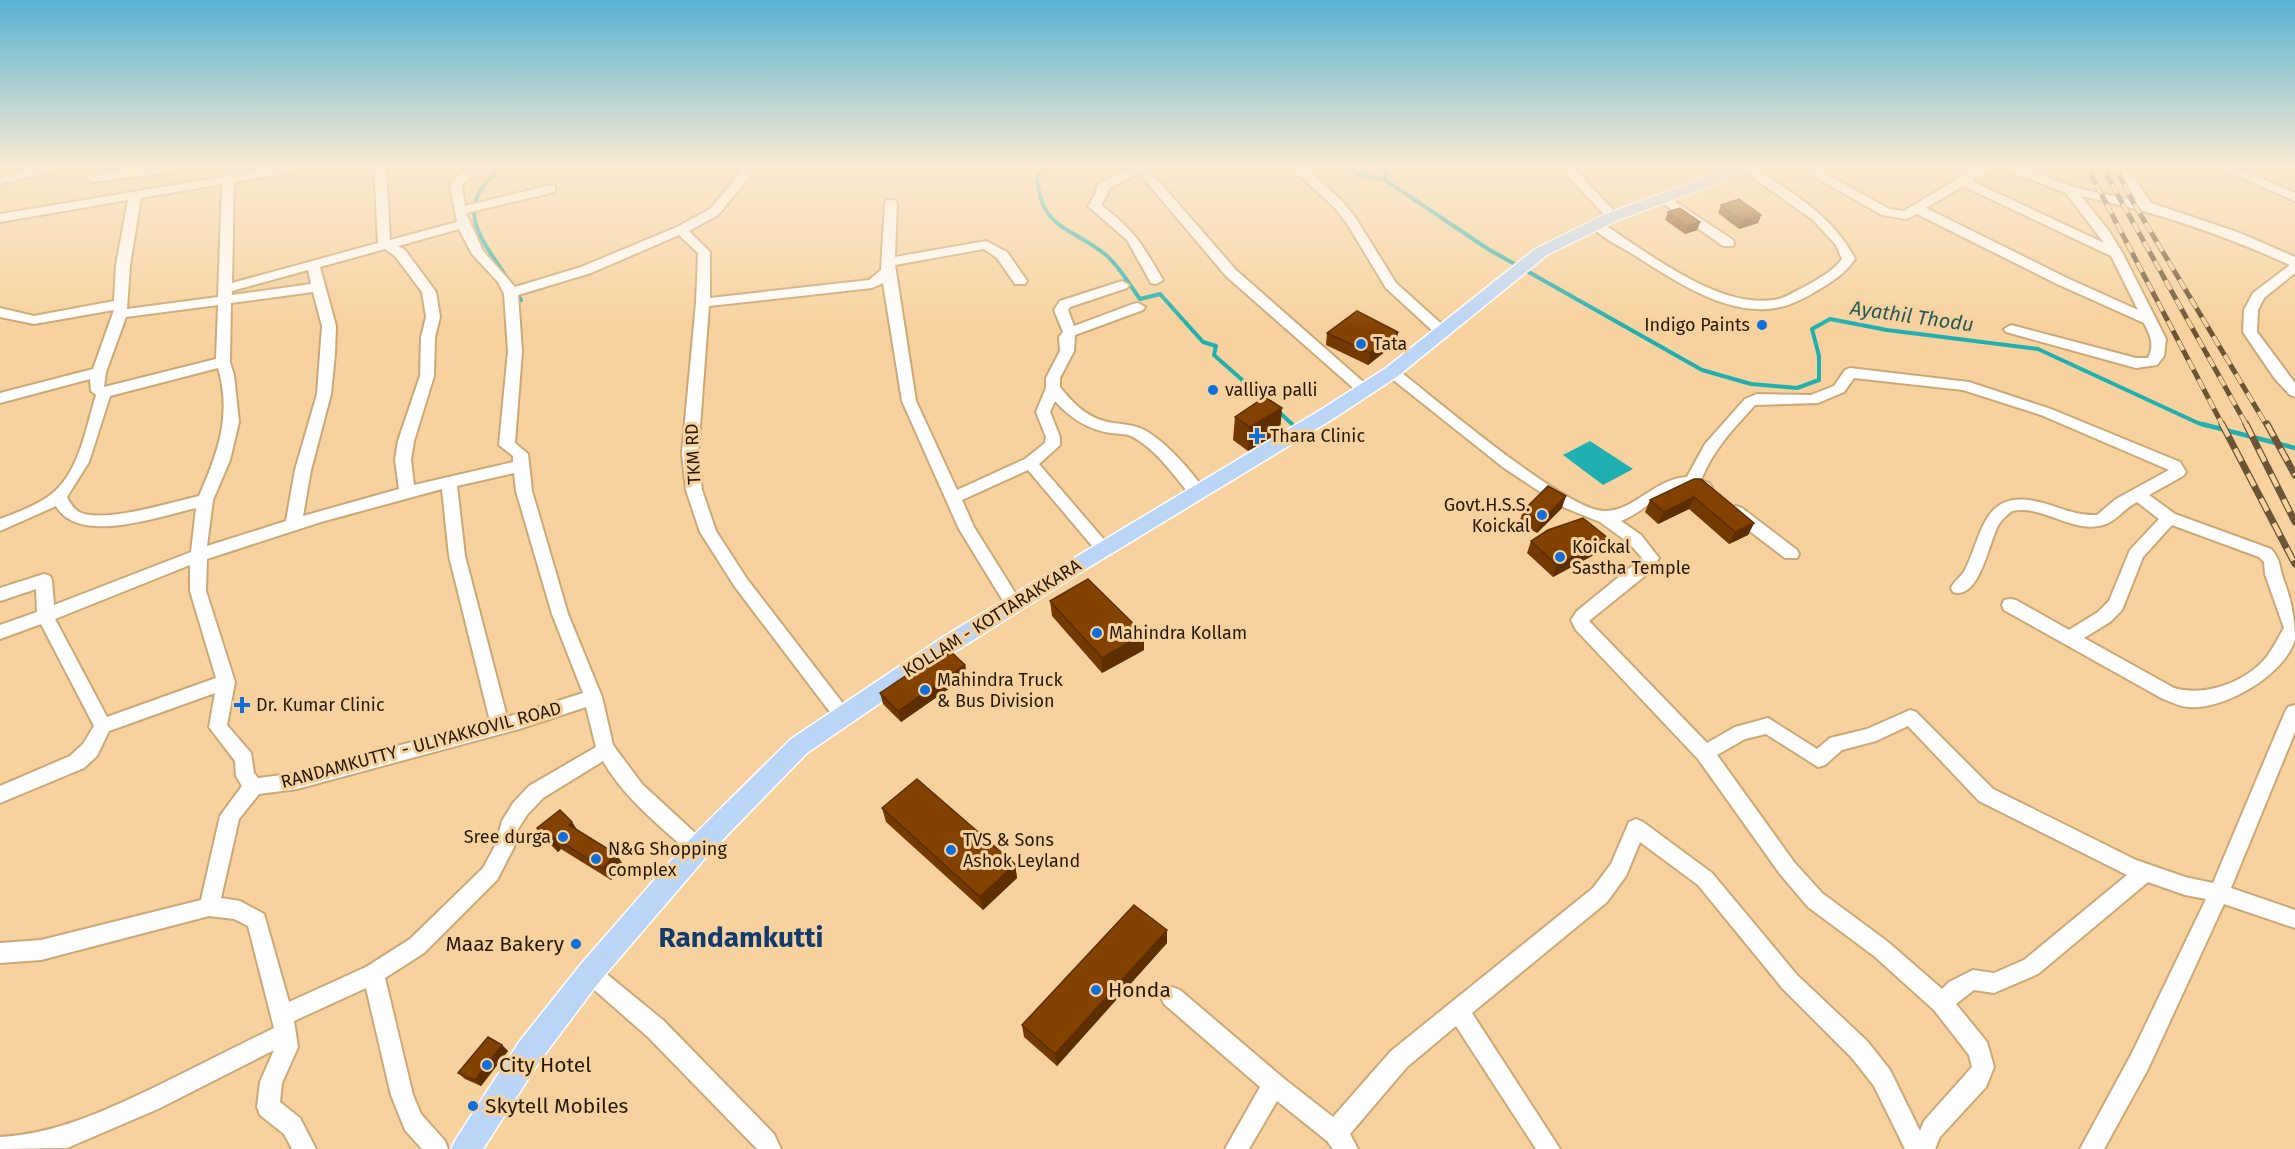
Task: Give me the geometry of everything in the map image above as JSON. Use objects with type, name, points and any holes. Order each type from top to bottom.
[{"type":"main road","points":[[1596,225],[1610,219]]},
{"type":"main road","name":"KOLLAM - KOTTARAKKARA","points":[[466,1149],[529,1052],[590,973],[698,848],[799,746],[842,715],[1014,604],[1392,372],[1541,252],[1568,236],[1596,225]]},
{"type":"street","points":[[131,219],[124,256],[120,309],[99,372],[96,384],[98,390],[104,392],[223,362]]},
{"type":"street","points":[[209,907],[230,816],[254,786],[245,776],[244,759],[218,727],[226,682],[198,591],[200,555],[198,537],[206,500],[222,460],[232,422],[227,375],[223,362],[227,219]]},
{"type":"street","points":[[382,219],[384,243],[400,253],[429,292],[433,317],[428,338],[427,376],[406,441],[403,460],[407,491]]},
{"type":"street","points":[[224,293],[389,245],[460,219]]},
{"type":"street","points":[[462,219],[481,257],[505,282],[511,294],[515,317],[515,364],[507,445],[520,454],[524,491],[560,614],[593,697],[606,750],[619,769],[654,809],[698,848]]},
{"type":"street","points":[[511,294],[586,270],[681,230],[702,219]]},
{"type":"street","points":[[891,219],[889,266],[909,401],[967,529],[1014,604]]},
{"type":"street","points":[[1111,219],[1132,238],[1156,280]]},
{"type":"street","points":[[1186,219],[1231,273],[1364,390]]},
{"type":"street","points":[[1349,219],[1391,285],[1441,331]]},
{"type":"street","points":[[1693,219],[1728,243]]},
{"type":"street","points":[[1596,225],[1689,282],[1746,303],[1767,305],[1790,300],[1840,272],[1849,259],[1844,245],[1832,230],[1818,219]]},
{"type":"street","points":[[1939,219],[2062,281],[2150,320]]},
{"type":"street","points":[[2048,219],[2118,254]]},
{"type":"street","points":[[2011,329],[2145,364],[2152,362],[2158,350],[2159,339],[2118,254],[2091,219]]},
{"type":"street","points":[[2184,219],[2236,236],[2295,262]]},
{"type":"street","name":"TKM RD","points":[[681,230],[704,252],[703,303],[690,453],[694,490],[704,521],[708,532],[741,583],[842,715]]},
{"type":"street","points":[[703,303],[863,287],[881,279],[889,266],[986,245],[1002,255],[1020,281]]},
{"type":"street","points":[[293,525],[303,470],[324,394],[328,326],[313,266]]},
{"type":"street","points":[[2295,267],[2258,296],[2252,310],[2250,332],[2280,376],[2295,392]]},
{"type":"street","points":[[1070,332],[1061,310],[1065,304],[1122,285]]},
{"type":"street","points":[[0,312],[12,317],[34,320],[224,293],[319,287]]},
{"type":"street","points":[[953,498],[1030,463],[1052,445],[1053,437],[1043,412],[1053,388],[1053,378],[1067,351],[1066,337],[1070,332],[1138,307]]},
{"type":"street","points":[[0,398],[99,372]]},
{"type":"street","points":[[1392,372],[1517,471],[1560,498],[1604,517],[1635,539],[1651,558],[1645,567],[1580,620],[1705,753],[1787,868],[1815,900],[1881,950],[1942,1002],[1979,1050],[1983,1067],[1978,1079],[1932,1129],[1926,1148]]},
{"type":"street","points":[[1693,482],[1702,457],[1750,402],[1757,399],[1813,400],[1839,388],[1850,373],[1964,385],[2046,412],[2175,466],[2178,472],[2139,496],[2121,504],[2099,521],[2085,521],[2024,505],[2008,507],[1999,513],[1994,521],[1969,582],[1959,588]]},
{"type":"street","points":[[1053,388],[1066,406],[1079,417],[1094,424],[1141,434],[1152,442],[1198,493]]},
{"type":"street","points":[[0,525],[27,514],[59,496],[80,466],[104,392]]},
{"type":"street","points":[[1030,463],[1104,549]]},
{"type":"street","points":[[0,632],[46,616],[145,575],[293,525],[407,491],[520,466]]},
{"type":"street","points":[[1604,517],[1617,516],[1672,484],[1693,482],[1701,485],[1791,554]]},
{"type":"street","points":[[449,483],[457,556],[500,726]]},
{"type":"street","points":[[59,496],[66,511],[77,518],[96,521],[114,520],[206,500]]},
{"type":"street","points":[[2010,605],[2169,694],[2189,700],[2219,696],[2248,681],[2270,665],[2293,628],[2273,574],[2272,560],[2265,553],[2169,518],[2139,496]]},
{"type":"street","points":[[2070,638],[2104,617],[2116,605],[2136,554],[2169,518]]},
{"type":"street","points":[[0,595],[44,580],[46,616],[103,726]]},
{"type":"street","points":[[0,795],[77,762],[90,750],[103,726],[226,682]]},
{"type":"street","name":"RANDAMKUTTY - ULIYAKKOVIL ROAD","points":[[254,786],[297,781],[500,726],[593,697]]},
{"type":"street","points":[[2091,1149],[2140,1061],[2219,893],[2294,712]]},
{"type":"street","points":[[1705,753],[1741,732],[1768,726],[1818,759],[1838,743],[1870,736],[1910,717],[1986,795],[2070,838],[2145,872],[2185,886],[2219,893],[2295,919]]},
{"type":"street","points":[[0,1148],[27,1148],[63,1139],[170,1092],[417,946],[490,874],[504,847],[509,827],[520,809],[536,792],[606,750]]},
{"type":"street","points":[[1172,997],[1341,1141],[1399,1059],[1599,895],[1619,870],[1636,828],[1705,879],[1790,982],[1860,1050],[1882,1078],[1926,1148]]},
{"type":"street","points":[[1942,1002],[1956,989],[1973,980],[1994,983],[2031,967],[2145,872]]},
{"type":"street","points":[[0,953],[41,950],[209,907],[234,908],[248,912],[257,921],[284,1024],[287,1047],[271,1082],[268,1107],[292,1126],[305,1149]]},
{"type":"street","points":[[590,973],[656,1029],[766,1142],[770,1149]]},
{"type":"street","points":[[373,974],[402,1095],[414,1122],[437,1149]]},
{"type":"street","points":[[1458,1010],[1549,1149]]},
{"type":"street","points":[[1236,1149],[1274,1085]]},
{"type":"water","points":[[1590,441],[1633,469],[1603,485],[1563,455]]},
{"type":"building","points":[[1677,219],[1695,219],[1700,222],[1688,226]]},
{"type":"building","points":[[1357,311],[1398,332],[1370,353],[1327,333]]},
{"type":"building","points":[[1265,397],[1282,408],[1250,427],[1235,417]]},
{"type":"building","points":[[1694,479],[1701,479],[1754,523],[1735,532],[1694,497],[1664,512],[1650,500]]},
{"type":"building","points":[[1548,486],[1566,496],[1541,521],[1523,511]]},
{"type":"building","points":[[1583,518],[1608,538],[1557,565],[1531,541],[1548,530]]},
{"type":"building","name":"Mahindra Kollam","points":[[1088,579],[1144,634],[1102,658],[1050,601]]},
{"type":"building","points":[[947,648],[965,665],[898,711],[880,693]]},
{"type":"building","name":"TVS & Sons Ashok Leyland","points":[[917,779],[1015,864],[980,897],[882,808]]},
{"type":"building","points":[[560,810],[572,822],[569,825],[616,854],[603,868],[553,837],[550,840],[537,828]]},
{"type":"building","name":"Honda","points":[[1134,905],[1167,930],[1055,1054],[1022,1025]]},
{"type":"building","points":[[488,1037],[502,1045],[475,1080],[458,1073]]},
{"type":"waterway","points":[[475,219],[480,235],[509,281]]},
{"type":"waterway","points":[[1053,219],[1106,255],[1120,270],[1140,299],[1160,294],[1203,342],[1216,346],[1214,355],[1266,401]]},
{"type":"waterway","name":"Ayathil Thodu","points":[[1443,219],[1488,249],[1702,370],[1751,384],[1797,388],[1819,380],[1819,356],[1812,329],[1830,319],[1887,330],[2038,349],[2208,426]]},
{"type":"waterway","points":[[1279,412],[1292,424]]},
{"type":"waterway","name":"Ayathil Thodu","points":[[2202,424],[2295,448]]},
{"type":"railway","points":[[2114,219],[2223,426]]},
{"type":"railway","points":[[2131,219],[2247,426]]},
{"type":"railway","points":[[2143,219],[2267,426]]},
{"type":"railway","points":[[2222,424],[2295,564]]},
{"type":"railway","points":[[2267,424],[2295,475]]},
{"type":"railway","points":[[2247,426],[2295,522]]},
{"type":"place","name":"Indigo Paints","points":[[1762,325]]},
{"type":"place","name":"Tata","points":[[1361,344]]},
{"type":"place","name":"valliya palli","points":[[1213,390]]},
{"type":"place","name":"Thara Clinic","points":[[1257,436]]},
{"type":"place","name":"Govt.H.S.S. Koickal","points":[[1542,515]]},
{"type":"place","name":"Koickal Sastha Temple","points":[[1560,557]]},
{"type":"place","name":"Mahindra Kollam","points":[[1097,633]]},
{"type":"place","name":"Mahindra Truck & Bus Division","points":[[925,690]]},
{"type":"place","name":"Dr. Kumar Clinic","points":[[242,705]]},
{"type":"place","name":"Sree durga","points":[[563,837]]},
{"type":"place","name":"TVS & Sons Ashok Leyland","points":[[951,850]]},
{"type":"place","name":"N&G Shopping complex","points":[[596,859]]},
{"type":"place","name":"Maaz Bakery","points":[[576,944]]},
{"type":"place","name":"Honda","points":[[1096,990]]},
{"type":"place","name":"City Hotel","points":[[487,1065]]},
{"type":"place","name":"Skytell Mobiles","points":[[473,1106]]},
{"type":"district","name":"Randamkutti","points":[[741,937]]}]
